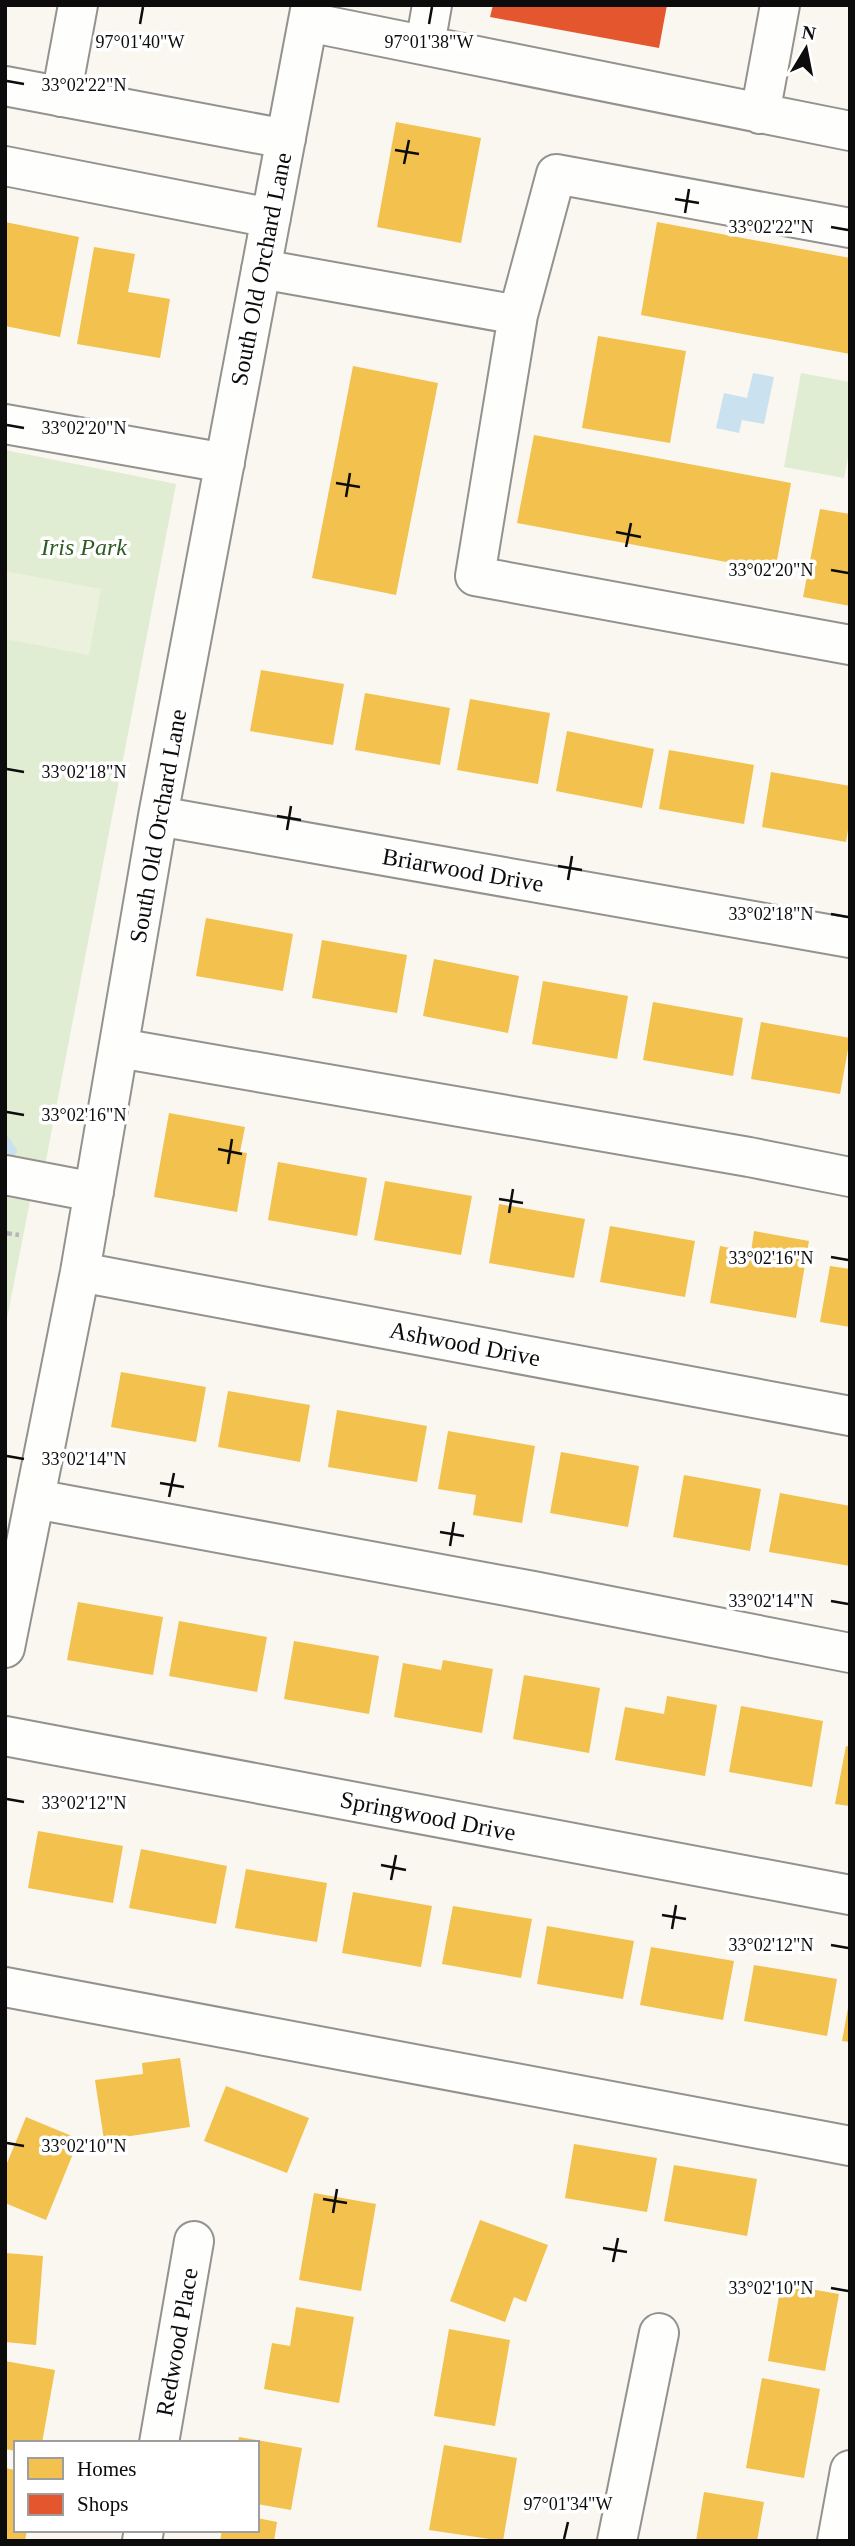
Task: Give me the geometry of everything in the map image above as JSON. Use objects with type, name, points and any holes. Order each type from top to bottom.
[{"type":"street","points":[[61,97],[78,5]]},
{"type":"street","points":[[425,45],[432,5]]},
{"type":"street","points":[[760,114],[780,5]]},
{"type":"street","points":[[310,13],[425,45],[850,131]]},
{"type":"street","name":"South Old Orchard Lane","points":[[5,1648],[80,1272],[158,816],[310,13]]},
{"type":"street","points":[[5,86],[286,139]]},
{"type":"street","points":[[5,166],[271,218]]},
{"type":"street","points":[[850,228],[556,174],[517,315],[475,576],[850,645]]},
{"type":"street","points":[[261,269],[517,315]]},
{"type":"street","points":[[5,424],[225,463]]},
{"type":"street","name":"Briarwood Drive","points":[[158,816],[850,938]]},
{"type":"street","points":[[118,1048],[749,1157],[850,1177]]},
{"type":"street","points":[[5,1175],[94,1192]]},
{"type":"street","name":"Ashwood Drive","points":[[80,1272],[850,1416]]},
{"type":"street","points":[[35,1499],[850,1653]]},
{"type":"street","name":"Springwood Drive","points":[[5,1736],[850,1895]]},
{"type":"street","points":[[5,1987],[850,2146]]},
{"type":"street","name":"Redwood Place","points":[[159,2441],[194,2241]]},
{"type":"street","points":[[617,2541],[659,2333]]},
{"type":"street","points":[[837,2541],[850,2470]]},
{"type":"path","points":[[5,1233],[19,1235]]},
{"type":"green space","points":[[801,373],[850,382],[850,447],[844,478],[784,467]]},
{"type":"green space","name":"Iris Park","points":[[5,450],[176,484],[43,1176],[5,1169]]},
{"type":"green space","points":[[5,571],[101,589],[89,655],[5,639]]},
{"type":"green space","points":[[5,1197],[30,1201],[5,1329]]},
{"type":"water","points":[[753,373],[774,377],[764,424],[742,420],[739,433],[716,428],[724,393],[747,398]]},
{"type":"building: Homes","points":[[396,122],[481,138],[461,243],[377,227]]},
{"type":"building: Homes","points":[[5,222],[79,237],[60,337],[5,326]]},
{"type":"building: Homes","points":[[657,222],[850,258],[850,354],[641,315]]},
{"type":"building: Homes","points":[[94,247],[135,254],[128,292],[170,299],[160,358],[77,344]]},
{"type":"building: Homes","points":[[598,336],[686,351],[670,443],[582,428]]},
{"type":"building: Homes","points":[[353,366],[438,383],[396,595],[312,578]]},
{"type":"building: Homes","points":[[534,435],[791,483],[775,571],[517,523]]},
{"type":"building: Homes","points":[[820,509],[850,514],[850,606],[803,597]]},
{"type":"building: Homes","points":[[261,670],[344,684],[333,745],[250,731]]},
{"type":"building: Homes","points":[[365,693],[450,708],[440,765],[355,750]]},
{"type":"building: Homes","points":[[470,699],[550,713],[538,784],[457,770]]},
{"type":"building: Homes","points":[[567,731],[654,749],[642,808],[556,791]]},
{"type":"building: Homes","points":[[669,750],[754,765],[744,824],[659,809]]},
{"type":"building: Homes","points":[[771,772],[850,786],[850,818],[846,842],[762,827]]},
{"type":"building: Homes","points":[[206,918],[293,934],[283,991],[196,976]]},
{"type":"building: Homes","points":[[322,940],[407,955],[397,1013],[312,998]]},
{"type":"building: Homes","points":[[434,959],[519,976],[508,1033],[423,1016]]},
{"type":"building: Homes","points":[[543,981],[628,996],[617,1059],[532,1044]]},
{"type":"building: Homes","points":[[653,1002],[743,1018],[733,1076],[643,1060]]},
{"type":"building: Homes","points":[[761,1022],[850,1038],[840,1094],[751,1079]]},
{"type":"building: Homes","points":[[169,1113],[245,1127],[240,1152],[247,1153],[237,1212],[154,1197]]},
{"type":"building: Homes","points":[[278,1162],[367,1178],[357,1236],[268,1220]]},
{"type":"building: Homes","points":[[385,1181],[472,1196],[461,1255],[374,1240]]},
{"type":"building: Homes","points":[[499,1204],[585,1219],[574,1278],[489,1263]]},
{"type":"building: Homes","points":[[610,1226],[695,1241],[685,1297],[600,1282]]},
{"type":"building: Homes","points":[[754,1231],[809,1241],[796,1318],[710,1303],[720,1246],[751,1252]]},
{"type":"building: Homes","points":[[830,1266],[850,1269],[850,1327],[820,1322]]},
{"type":"building: Homes","points":[[121,1372],[206,1387],[196,1442],[111,1427]]},
{"type":"building: Homes","points":[[228,1391],[310,1405],[300,1462],[218,1447]]},
{"type":"building: Homes","points":[[337,1410],[427,1426],[417,1482],[328,1467]]},
{"type":"building: Homes","points":[[448,1431],[535,1446],[522,1523],[473,1515],[476,1495],[438,1489]]},
{"type":"building: Homes","points":[[561,1452],[639,1466],[628,1527],[550,1513]]},
{"type":"building: Homes","points":[[684,1475],[761,1489],[750,1551],[673,1537]]},
{"type":"building: Homes","points":[[780,1493],[850,1506],[850,1566],[769,1552]]},
{"type":"building: Homes","points":[[78,1602],[163,1617],[153,1675],[67,1660]]},
{"type":"building: Homes","points":[[179,1621],[267,1637],[257,1692],[169,1676]]},
{"type":"building: Homes","points":[[294,1641],[379,1656],[369,1714],[284,1699]]},
{"type":"building: Homes","points":[[443,1660],[493,1669],[482,1733],[394,1717],[403,1663],[441,1670]]},
{"type":"building: Homes","points":[[524,1675],[600,1688],[589,1753],[513,1739]]},
{"type":"building: Homes","points":[[667,1696],[717,1705],[705,1776],[615,1760],[625,1707],[664,1714]]},
{"type":"building: Homes","points":[[741,1706],[823,1721],[812,1787],[729,1772]]},
{"type":"building: Homes","points":[[846,1746],[850,1747],[850,1806],[835,1804]]},
{"type":"building: Homes","points":[[38,1831],[123,1846],[113,1903],[28,1888]]},
{"type":"building: Homes","points":[[141,1849],[227,1866],[216,1924],[129,1908]]},
{"type":"building: Homes","points":[[246,1869],[327,1883],[317,1942],[235,1928]]},
{"type":"building: Homes","points":[[353,1892],[432,1906],[421,1967],[342,1953]]},
{"type":"building: Homes","points":[[453,1906],[532,1919],[521,1978],[442,1964]]},
{"type":"building: Homes","points":[[547,1926],[634,1941],[623,1999],[537,1984]]},
{"type":"building: Homes","points":[[651,1947],[734,1961],[723,2020],[640,2005]]},
{"type":"building: Homes","points":[[754,1965],[837,1979],[827,2036],[744,2021]]},
{"type":"building: Homes","points":[[850,2008],[850,2042],[842,2041]]},
{"type":"building: Homes","points":[[180,2058],[190,2127],[104,2140],[95,2080],[143,2074],[142,2063]]},
{"type":"building: Homes","points":[[226,2086],[309,2118],[287,2173],[204,2141]]},
{"type":"building: Homes","points":[[26,2117],[79,2139],[46,2220],[5,2203],[5,2168]]},
{"type":"building: Homes","points":[[574,2144],[657,2158],[647,2212],[565,2198]]},
{"type":"building: Homes","points":[[674,2165],[757,2179],[747,2236],[664,2221]]},
{"type":"building: Homes","points":[[314,2193],[376,2204],[361,2291],[299,2280]]},
{"type":"building: Homes","points":[[480,2220],[548,2245],[526,2302],[514,2297],[505,2322],[450,2301]]},
{"type":"building: Homes","points":[[5,2253],[43,2256],[36,2345],[5,2342]]},
{"type":"building: Homes","points":[[781,2284],[839,2294],[825,2371],[768,2361]]},
{"type":"building: Homes","points":[[296,2307],[354,2317],[339,2403],[264,2389],[272,2343],[290,2346]]},
{"type":"building: Homes","points":[[449,2329],[510,2340],[495,2426],[434,2416]]},
{"type":"building: Homes","points":[[5,2361],[55,2370],[42,2441],[14,2441],[14,2451],[5,2449]]},
{"type":"building: Homes","points":[[762,2378],[820,2389],[804,2478],[746,2468]]},
{"type":"building: Homes","points":[[239,2437],[302,2448],[291,2510],[259,2504],[259,2441],[238,2441]]},
{"type":"building: Homes","points":[[444,2445],[517,2458],[503,2541],[429,2530]]},
{"type":"building: Homes","points":[[5,2468],[14,2470],[14,2532],[27,2532],[25,2541],[5,2541]]},
{"type":"building: Homes","points":[[704,2492],[764,2502],[757,2541],[696,2541]]},
{"type":"building: Homes","points":[[259,2518],[277,2522],[274,2541],[220,2541],[222,2532],[259,2532]]},
{"type":"building: Shops","points":[[493,5],[667,5],[659,48],[490,17]]},
{"type":"waterway","points":[[5,1141],[12,1151]]}]
